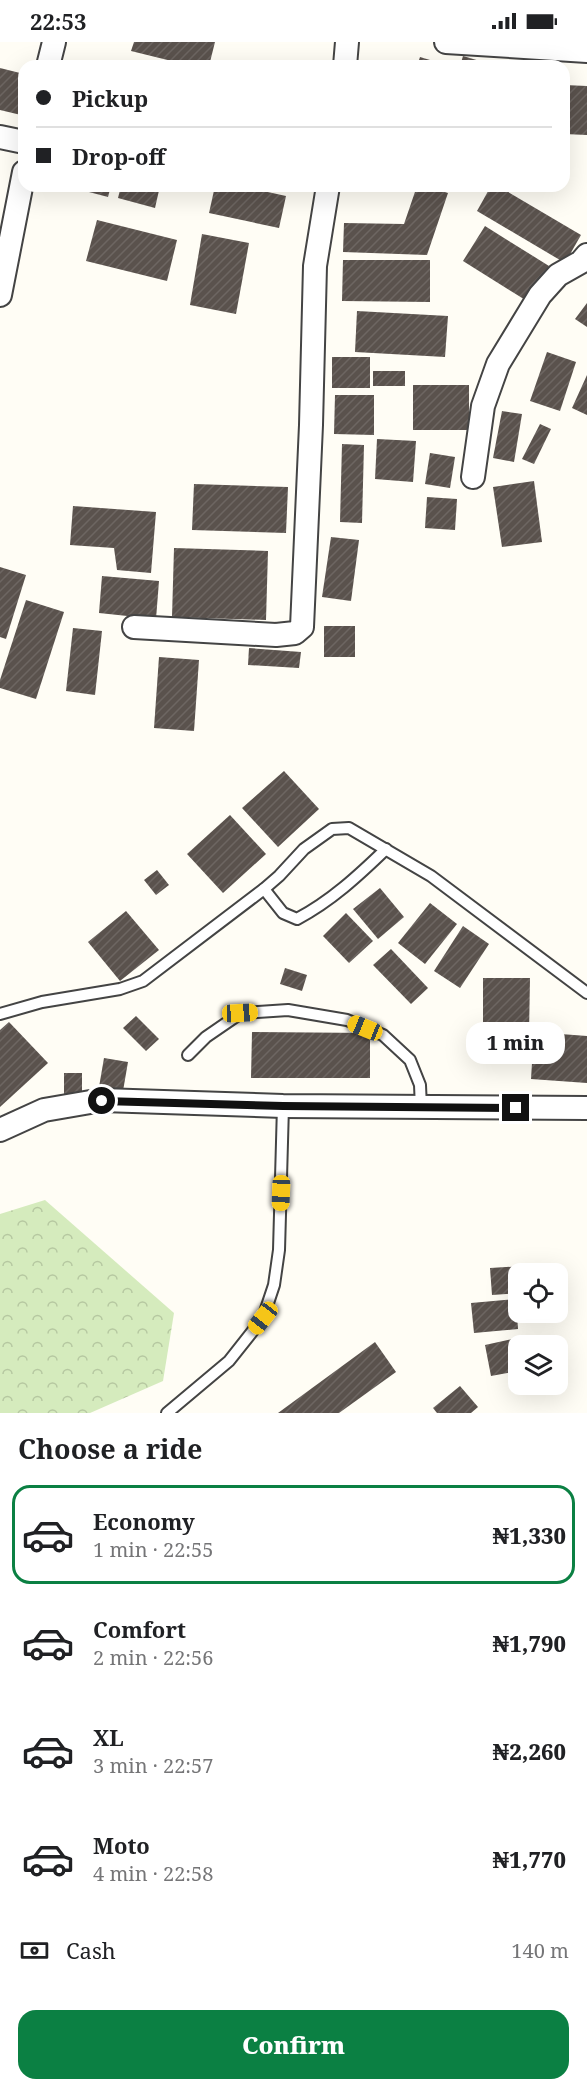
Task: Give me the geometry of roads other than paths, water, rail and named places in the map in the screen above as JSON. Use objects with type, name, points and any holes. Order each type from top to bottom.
[{"type":"street","points":[[50,60],[54,42]]},
{"type":"street","points":[[346,60],[347,42]]},
{"type":"street","points":[[446,42],[587,51]]},
{"type":"street","points":[[0,137],[18,141]]},
{"type":"street","points":[[0,295],[20,192]]},
{"type":"street","points":[[134,627],[276,635],[295,633],[302,627],[315,266],[327,192]]},
{"type":"street","points":[[473,477],[483,406],[498,364],[540,295],[558,275],[581,262],[587,255]]},
{"type":"street","points":[[0,1130],[44,1110],[102,1101],[421,1108],[587,1108]]},
{"type":"lane","points":[[0,1014],[42,1002],[120,989],[143,981],[264,889],[304,849],[332,829],[349,828],[431,876],[587,993]]},
{"type":"lane","points":[[264,889],[283,913],[297,919],[315,909],[354,880],[386,849]]},
{"type":"lane","points":[[188,1055],[206,1037],[240,1013],[288,1010],[347,1020],[383,1035],[410,1060],[420,1085],[421,1108]]},
{"type":"lane","points":[[167,1413],[229,1361],[263,1318],[274,1285],[279,1250],[283,1106]]}]
